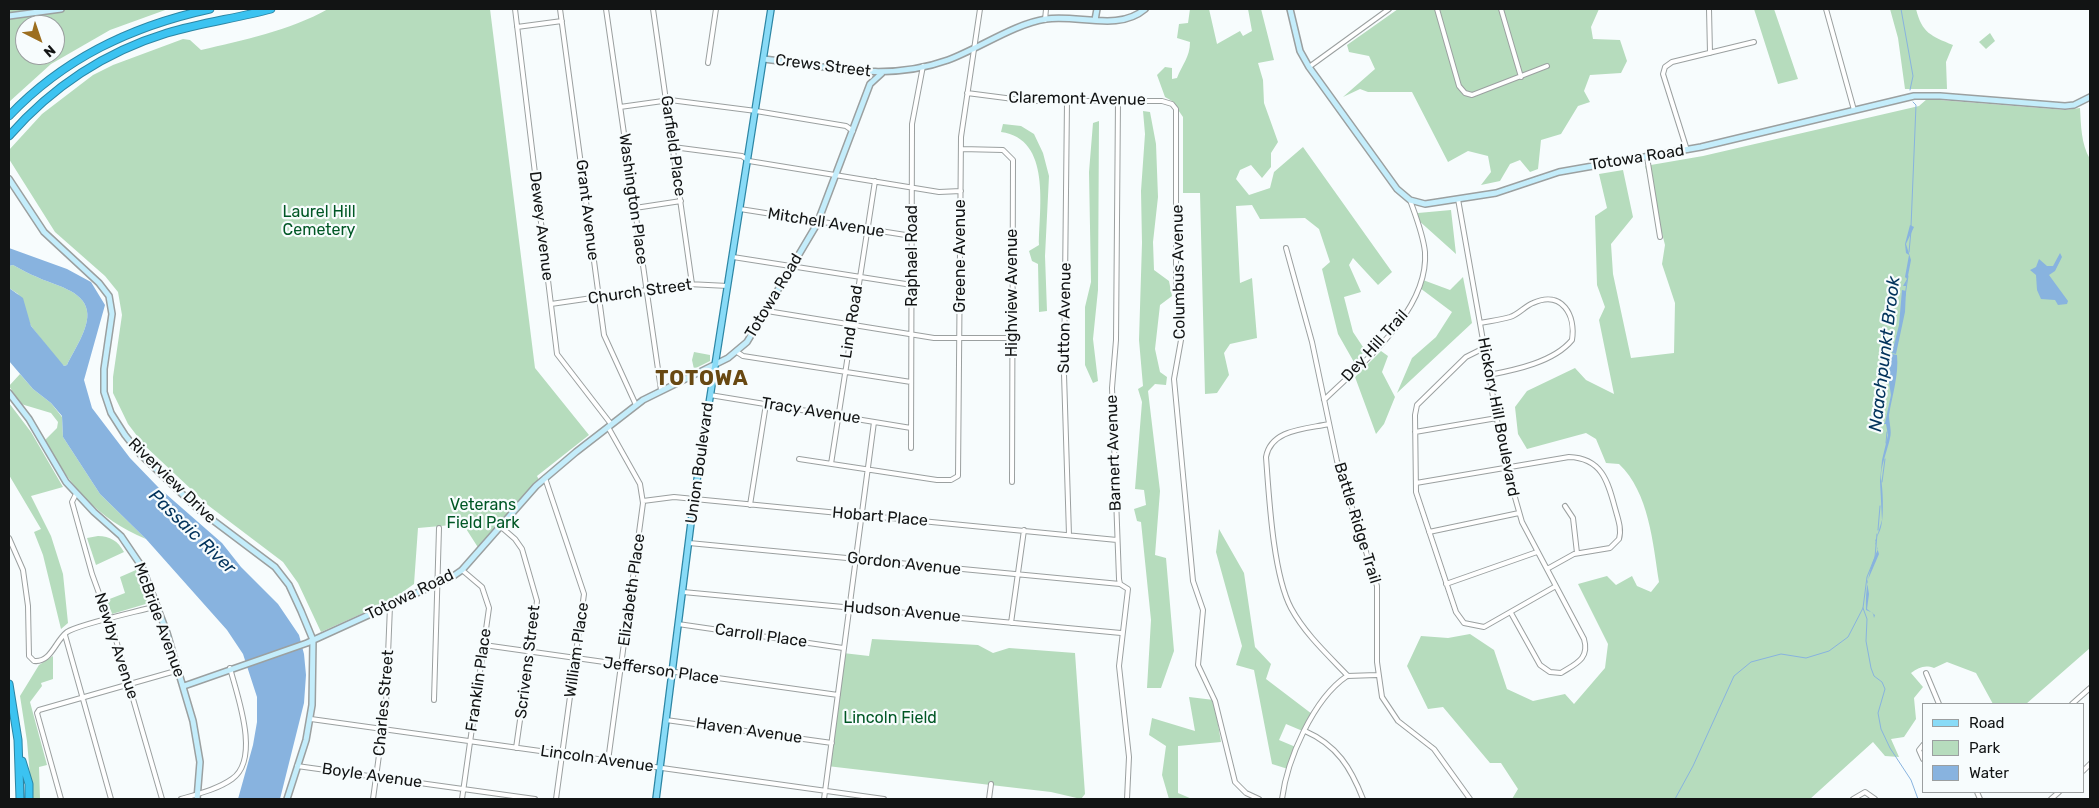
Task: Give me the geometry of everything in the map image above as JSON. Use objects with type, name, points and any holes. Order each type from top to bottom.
[{"type":"highway","points":[[9,116],[52,77],[91,51],[147,26],[210,9]]},
{"type":"highway","points":[[9,136],[56,90],[109,57],[165,34],[271,9]]},
{"type":"highway","points":[[9,684],[18,746],[20,799]]},
{"type":"highway","points":[[18,746],[29,784],[29,799]]},
{"type":"main road","points":[[9,16],[62,9]]},
{"type":"main road","name":"Union Boulevard","points":[[656,799],[694,499],[772,9]]},
{"type":"main road","points":[[1095,20],[1097,9]]},
{"type":"main road","points":[[882,73],[946,60],[974,49],[1030,22],[1045,20],[1122,20],[1138,15],[1146,9]]},
{"type":"main road","points":[[1290,9],[1300,51],[1309,67],[1397,189],[1410,200]]},
{"type":"main road","name":"Crews Street","points":[[764,58],[882,73]]},
{"type":"main road","name":"Totowa Road","points":[[184,686],[244,663],[305,644],[438,585],[462,570],[545,477],[636,405],[661,390],[737,352],[747,342],[767,311],[819,221],[870,84],[882,73]]},
{"type":"main road","name":"Totowa Road","points":[[1410,200],[1425,204],[1508,189],[1584,166],[1687,150],[1921,96],[2065,106],[2074,105],[2090,98]]},
{"type":"main road","name":"Riverview Drive","points":[[9,179],[44,232],[103,287],[109,296],[112,314],[104,370],[104,392],[111,413],[125,435],[147,460],[198,509],[276,568],[289,585],[314,640]]},
{"type":"main road","name":"McBride Avenue","points":[[9,393],[29,419],[59,471],[76,494],[126,542],[142,566],[184,686],[200,753],[197,797]]},
{"type":"main road","points":[[287,799],[311,719],[314,640]]},
{"type":"street","name":"Dewey Avenue","points":[[514,9],[558,357],[610,426]]},
{"type":"street","name":"Grant Avenue","points":[[560,9],[605,340],[636,405]]},
{"type":"street","name":"Washington Place","points":[[606,9],[661,390]]},
{"type":"street","name":"Garfield Place","points":[[653,9],[692,284]]},
{"type":"street","points":[[708,63],[716,9]]},
{"type":"street","name":"Greene Avenue","points":[[867,469],[946,480],[958,476],[961,149],[967,93],[980,9]]},
{"type":"street","points":[[1045,20],[1046,9]]},
{"type":"street","points":[[1309,67],[1389,9]]},
{"type":"street","points":[[1437,9],[1459,86],[1465,93],[1472,95],[1547,66]]},
{"type":"street","points":[[1500,9],[1521,77]]},
{"type":"street","points":[[1709,9],[1710,53]]},
{"type":"street","points":[[1826,9],[1854,110]]},
{"type":"street","points":[[517,27],[562,22]]},
{"type":"street","points":[[1687,150],[1664,71],[1667,65],[1672,62],[1754,42]]},
{"type":"street","name":"Raphael Road","points":[[911,448],[913,118],[923,66]]},
{"type":"street","name":"Claremont Avenue","points":[[967,93],[1029,101],[1157,101]]},
{"type":"street","points":[[620,107],[666,101],[756,111],[846,126],[853,131]]},
{"type":"street","name":"Sutton Avenue","points":[[1067,101],[1064,381],[1068,535]]},
{"type":"street","name":"Barnert Avenue","points":[[1118,101],[1116,340],[1112,388],[1120,584],[1128,589],[1119,666],[1129,764],[1127,799]]},
{"type":"street","name":"Columbus Avenue","points":[[1157,101],[1172,104],[1177,113],[1176,280],[1181,340],[1174,379],[1194,583],[1203,610],[1198,665],[1215,701],[1235,782],[1246,793],[1259,799]]},
{"type":"street","points":[[673,147],[742,156],[748,160],[939,192],[960,190]]},
{"type":"street","name":"Highview Avenue","points":[[961,149],[1003,150],[1013,160],[1012,482]]},
{"type":"street","points":[[1647,157],[1660,237]]},
{"type":"street","name":"Lind Road","points":[[831,464],[875,181]]},
{"type":"street","name":"Hickory Hill Boulevard","points":[[1458,199],[1506,466],[1519,513],[1584,639],[1586,649],[1580,662],[1557,674],[1542,668],[1511,613]]},
{"type":"street","name":"Dey Hill Trail","points":[[1324,400],[1398,324],[1416,296],[1424,270],[1425,253],[1421,230],[1410,200]]},
{"type":"street","points":[[635,208],[681,201]]},
{"type":"street","name":"Mitchell Avenue","points":[[740,209],[912,236]]},
{"type":"street","name":"Battle Ridge Trail","points":[[1286,248],[1312,342],[1349,505],[1376,586],[1378,674],[1382,697],[1388,710],[1398,721],[1434,749],[1470,799]]},
{"type":"street","points":[[733,257],[860,276],[912,286]]},
{"type":"street","name":"Church Street","points":[[551,304],[692,284],[728,286]]},
{"type":"street","points":[[1480,323],[1512,317],[1533,303],[1548,300],[1563,305],[1571,315],[1572,340],[1561,350],[1512,371],[1489,375]]},
{"type":"street","points":[[767,311],[934,338],[1012,338]]},
{"type":"street","points":[[1484,348],[1466,357],[1420,400],[1415,415],[1418,499],[1456,612],[1464,623],[1484,627],[1556,586]]},
{"type":"street","points":[[737,352],[743,356],[911,382]]},
{"type":"street","name":"Tracy Avenue","points":[[710,395],[911,428]]},
{"type":"street","points":[[750,505],[766,404]]},
{"type":"street","points":[[1415,432],[1497,418]]},
{"type":"street","points":[[824,799],[860,515],[874,422]]},
{"type":"street","points":[[1330,424],[1278,437],[1270,445],[1266,457],[1279,568],[1285,594],[1292,610],[1305,630],[1348,676]]},
{"type":"street","name":"Elizabeth Place","points":[[608,761],[643,501],[640,484],[610,426]]},
{"type":"street","points":[[1416,483],[1506,466],[1574,457],[1591,463],[1601,471],[1608,482],[1620,526],[1619,539],[1610,548],[1577,553],[1547,569]]},
{"type":"street","points":[[799,458],[867,469]]},
{"type":"street","name":"William Place","points":[[545,477],[584,594],[556,799]]},
{"type":"street","name":"Newby Avenue","points":[[76,494],[72,502],[92,574],[129,684],[162,799]]},
{"type":"street","name":"Hobart Place","points":[[643,501],[674,497],[1117,540]]},
{"type":"street","points":[[1565,506],[1573,518],[1577,553]]},
{"type":"street","points":[[1429,532],[1519,513]]},
{"type":"street","name":"Scrivens Street","points":[[500,526],[520,546],[537,601],[516,748]]},
{"type":"street","points":[[434,700],[439,528]]},
{"type":"street","points":[[1012,623],[1024,530]]},
{"type":"street","points":[[9,538],[23,570],[28,606],[30,659],[36,662],[44,659],[70,630],[157,606]]},
{"type":"street","name":"Gordon Avenue","points":[[689,543],[1120,584]]},
{"type":"street","points":[[1446,584],[1538,552]]},
{"type":"street","name":"Franklin Place","points":[[462,570],[482,587],[489,608],[462,799]]},
{"type":"street","name":"Hudson Avenue","points":[[683,592],[1122,633]]},
{"type":"street","name":"Charles Street","points":[[373,799],[383,729],[390,606]]},
{"type":"street","name":"Carroll Place","points":[[678,624],[843,648]]},
{"type":"street","points":[[64,635],[111,799]]},
{"type":"street","name":"Jefferson Place","points":[[484,645],[838,695]]},
{"type":"street","points":[[181,799],[197,797],[232,779],[239,772],[247,738],[230,668]]},
{"type":"street","points":[[62,799],[37,713],[44,708],[179,670]]},
{"type":"street","points":[[1926,673],[1939,703]]},
{"type":"street","points":[[1282,799],[1286,780],[1305,731],[1324,697],[1348,676],[1378,674]]},
{"type":"street","points":[[2073,703],[2089,690]]},
{"type":"street","name":"Lincoln Avenue","points":[[311,719],[884,799]]},
{"type":"street","name":"Haven Avenue","points":[[666,720],[832,743]]},
{"type":"street","points":[[1305,731],[1324,740],[1343,759],[1354,777],[1363,799]]},
{"type":"street","points":[[1922,746],[1919,750],[1922,758]]},
{"type":"street","name":"Boyle Avenue","points":[[298,766],[535,799]]},
{"type":"street","points":[[989,799],[991,784]]},
{"type":"street","points":[[1854,799],[1865,792],[1875,799]]},
{"type":"green space","points":[[9,9],[168,9],[110,30],[65,56],[65,15],[15,15],[15,65],[50,65],[9,102]]},
{"type":"green space","name":"Laurel Hill Cemetery","points":[[328,9],[490,9],[535,368],[589,435],[537,476],[539,480],[479,549],[463,524],[418,528],[414,584],[390,601],[321,632],[298,583],[283,562],[209,506],[144,445],[128,424],[113,393],[113,377],[122,315],[118,292],[105,276],[55,232],[9,159],[9,150],[42,114],[93,75],[113,65],[183,39],[190,40],[201,50],[249,38],[282,29]]},
{"type":"green space","points":[[1190,9],[1209,9],[1217,44],[1240,31],[1243,36],[1252,31],[1248,9],[1261,9],[1274,60],[1258,63],[1263,80],[1264,103],[1278,142],[1271,153],[1271,167],[1262,178],[1251,165],[1240,170],[1236,179],[1249,195],[1270,188],[1274,172],[1303,147],[1392,272],[1378,285],[1353,258],[1349,265],[1361,292],[1344,297],[1353,332],[1365,350],[1355,364],[1338,334],[1322,269],[1330,262],[1319,229],[1305,218],[1260,219],[1252,205],[1236,206],[1240,283],[1252,278],[1257,338],[1230,344],[1224,353],[1229,375],[1217,393],[1205,394],[1200,193],[1183,193],[1183,117],[1172,101],[1165,97],[1157,75],[1165,67],[1172,68],[1172,79],[1177,78],[1190,47],[1190,42],[1177,38],[1179,24],[1188,23]]},
{"type":"green space","points":[[1398,9],[1599,9],[1591,27],[1593,39],[1620,40],[1627,61],[1621,73],[1590,75],[1584,91],[1590,102],[1578,106],[1561,134],[1541,140],[1538,169],[1530,172],[1520,160],[1510,164],[1500,181],[1481,185],[1491,172],[1488,156],[1468,151],[1448,162],[1412,92],[1368,92],[1360,89],[1343,97],[1375,69],[1369,56],[1349,52],[1347,45]]},
{"type":"green space","points":[[1754,9],[1774,9],[1798,79],[1778,84]]},
{"type":"green space","points":[[1890,9],[1916,9],[1921,23],[1928,33],[1953,45],[1946,62],[1947,89],[1905,89],[1898,38]]},
{"type":"green space","points":[[1990,33],[1995,41],[1986,49],[1979,42]]},
{"type":"green space","points":[[1927,99],[2065,110],[2080,108],[2083,141],[2090,159],[2090,648],[2027,703],[1992,703],[1976,673],[1947,662],[1934,668],[1922,667],[1917,669],[1911,673],[1923,687],[1914,698],[1916,719],[1904,737],[1891,739],[1899,757],[1885,756],[1873,742],[1810,799],[1512,799],[1518,789],[1501,763],[1490,763],[1443,707],[1428,709],[1407,666],[1421,636],[1448,638],[1470,634],[1494,650],[1507,689],[1533,701],[1565,694],[1574,704],[1605,668],[1608,644],[1578,584],[1607,576],[1616,585],[1632,576],[1637,586],[1651,592],[1659,582],[1652,535],[1637,489],[1619,464],[1606,463],[1596,439],[1586,433],[1527,449],[1518,434],[1515,407],[1527,391],[1575,368],[1586,380],[1614,394],[1599,320],[1605,307],[1597,285],[1595,216],[1607,208],[1599,174],[1623,170],[1633,217],[1611,244],[1613,274],[1631,358],[1674,353],[1675,303],[1662,264],[1665,245],[1645,166],[1703,156],[1919,106]]},
{"type":"green space","points":[[1143,111],[1150,112],[1156,144],[1158,197],[1153,242],[1154,270],[1169,281],[1172,296],[1160,305],[1155,349],[1160,372],[1167,377],[1166,385],[1155,384],[1148,391],[1160,491],[1155,555],[1166,558],[1174,651],[1161,688],[1147,688],[1151,620],[1141,522],[1137,521],[1134,509],[1146,505],[1144,490],[1135,489],[1142,402],[1138,389],[1143,386],[1139,340],[1142,243],[1141,191],[1145,134]]},
{"type":"green space","points":[[1099,121],[1098,290],[1093,339],[1098,381],[1093,383],[1085,365],[1085,307],[1091,282],[1089,172],[1093,123]]},
{"type":"green space","points":[[1003,124],[1021,126],[1034,134],[1043,153],[1049,176],[1045,256],[1047,311],[1039,312],[1038,264],[1032,261],[1029,251],[1039,245],[1039,177],[1035,161],[1028,147],[1017,137],[1001,132]]},
{"type":"green space","points":[[1451,210],[1456,254],[1417,219],[1418,213]]},
{"type":"green space","points":[[13,265],[34,276],[67,289],[85,304],[87,311],[86,324],[67,365],[64,366],[59,362],[31,326],[18,294],[9,288],[9,266]]},
{"type":"green space","points":[[1463,277],[1472,323],[1397,393],[1412,358],[1436,337],[1452,312],[1420,288],[1423,280],[1450,290]]},
{"type":"green space","points":[[1381,351],[1388,356],[1382,372],[1395,397],[1384,424],[1376,434],[1355,377]]},
{"type":"green space","points":[[694,352],[710,355],[710,361],[694,369],[692,360]]},
{"type":"green space","points":[[20,374],[33,389],[51,403],[62,417],[63,437],[100,494],[146,539],[129,531],[99,511],[86,499],[64,472],[44,441],[57,428],[58,422],[51,413],[21,404],[9,386]]},
{"type":"green space","points":[[9,403],[31,432],[63,487],[31,496],[51,536],[63,574],[68,623],[61,629],[43,555],[34,532],[41,529],[9,475]]},
{"type":"green space","points":[[1219,529],[1244,573],[1255,647],[1271,664],[1266,679],[1312,714],[1305,732],[1286,724],[1279,740],[1298,748],[1288,769],[1272,764],[1254,670],[1236,665],[1242,646],[1216,552]]},
{"type":"green space","points":[[98,536],[113,540],[124,552],[96,565],[87,538]]},
{"type":"green space","points":[[136,570],[149,603],[112,614],[107,600],[125,593],[120,577]]},
{"type":"green space","name":"Lincoln Field","points":[[872,639],[978,645],[993,653],[1009,648],[1075,653],[1085,794],[1081,799],[1051,792],[827,766],[843,653],[869,656]]},
{"type":"green space","points":[[53,656],[53,679],[41,683],[42,686],[30,702],[47,765],[39,767],[40,799],[32,799],[27,741],[20,696],[39,665]]},
{"type":"green space","points":[[1189,697],[1214,700],[1221,742],[1178,746],[1178,793],[1192,799],[1169,799],[1162,775],[1166,746],[1149,735],[1152,718],[1195,731]]},
{"type":"water","points":[[1910,225],[1914,227],[1906,244],[1911,260],[1906,286],[1903,286],[1907,279],[1905,277],[1909,255],[1906,253],[1905,244]]},
{"type":"water","name":"Passaic River","points":[[9,248],[67,269],[91,282],[105,305],[84,380],[92,408],[130,458],[158,487],[222,543],[241,567],[278,604],[299,635],[304,654],[306,675],[304,703],[280,799],[238,799],[253,745],[257,722],[257,697],[243,654],[227,630],[146,539],[100,494],[63,437],[62,416],[51,403],[33,389],[9,361],[9,288],[23,298],[31,326],[64,366],[67,365],[81,338],[86,324],[87,311],[85,304],[74,293],[13,265],[9,266]]},
{"type":"water","points":[[2060,253],[2062,257],[2055,271],[2049,275],[2068,301],[2067,304],[2058,305],[2055,300],[2041,299],[2037,290],[2036,275],[2030,270],[2036,267],[2039,259],[2047,266],[2053,266]]},
{"type":"water","points":[[1902,290],[1906,291],[1905,312],[1896,354],[1892,353],[1899,325]]},
{"type":"water","points":[[1892,354],[1897,355],[1897,370],[1889,415],[1891,435],[1881,474],[1883,516],[1881,529],[1877,537],[1882,520],[1880,481],[1882,460],[1888,435],[1886,424],[1875,424],[1885,423],[1891,395],[1888,376]]},
{"type":"water","points":[[1878,550],[1879,554],[1868,579],[1872,564]]},
{"type":"water","points":[[1867,584],[1869,594],[1867,609],[1871,612],[1866,610]]},
{"type":"waterway","name":"Naachpunkt Brook","points":[[1901,9],[1913,76],[1910,90]]},
{"type":"waterway","name":"Naachpunkt Brook","points":[[1911,227],[1916,105],[1913,102]]},
{"type":"waterway","name":"Naachpunkt Brook","points":[[1909,252],[1911,231]]},
{"type":"waterway","name":"Naachpunkt Brook","points":[[1905,296],[1908,276]]},
{"type":"waterway","name":"Naachpunkt Brook","points":[[1886,443],[1887,432]]},
{"type":"waterway","name":"Naachpunkt Brook","points":[[1882,482],[1885,459]]},
{"type":"waterway","name":"Naachpunkt Brook","points":[[1878,530],[1880,506]]},
{"type":"waterway","name":"Naachpunkt Brook","points":[[1675,799],[1693,766],[1734,676],[1751,662],[1781,654],[1806,658],[1829,651],[1848,637],[1863,608],[1867,577],[1875,557],[1877,534]]},
{"type":"waterway","name":"Naachpunkt Brook","points":[[1863,608],[1867,619],[1866,641],[1871,668],[1874,676],[1882,682],[1885,689],[1878,713],[1881,729],[1890,748],[1911,780],[1918,799]]},
{"type":"district","name":"TOTOWA","points":[[702,379]]},
{"type":"park label","name":"Veterans Field Park","points":[[483,514]]}]
